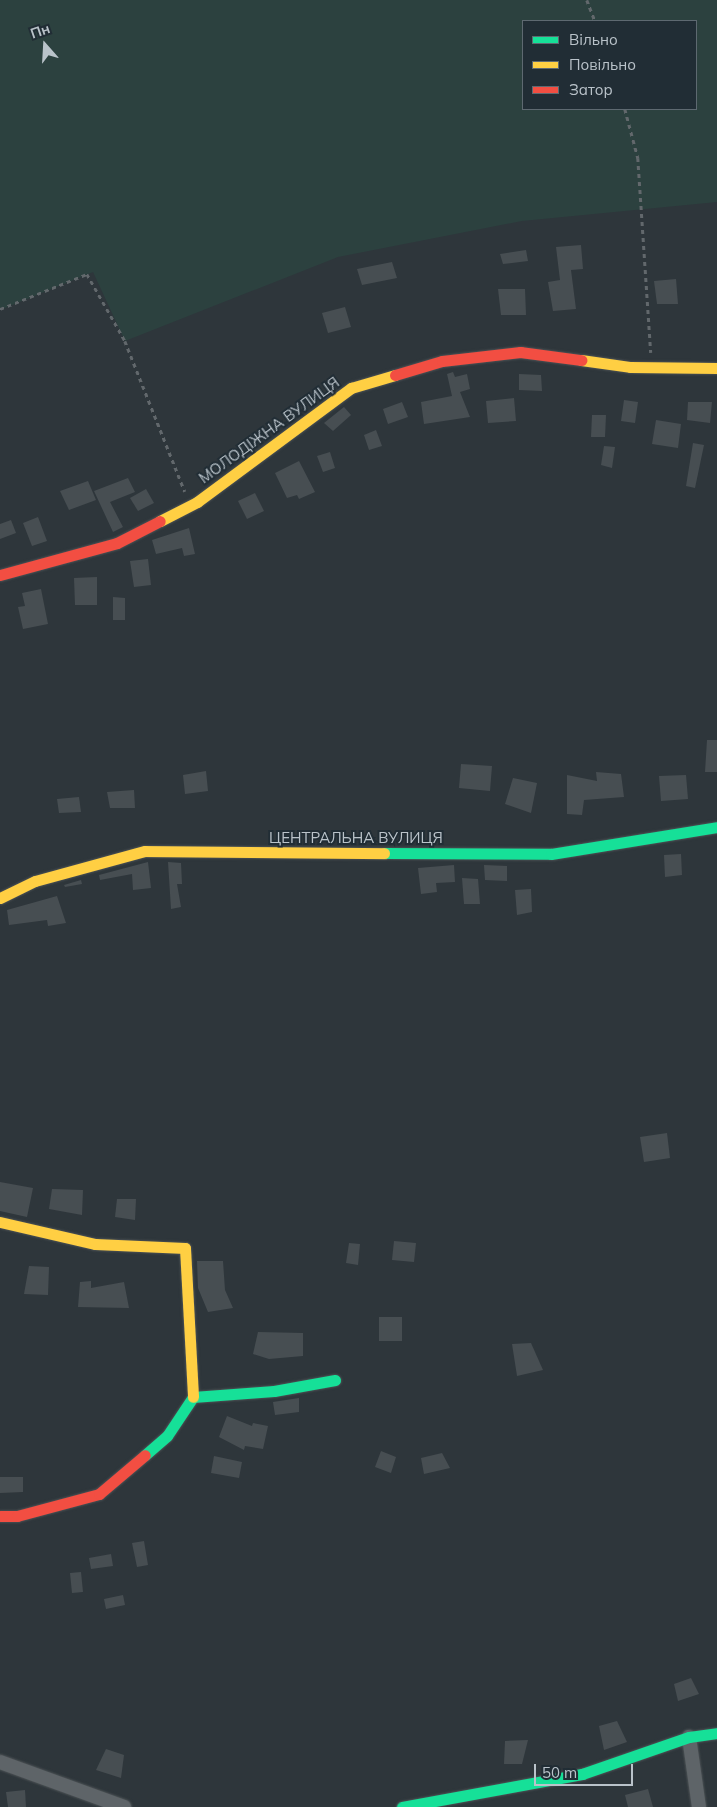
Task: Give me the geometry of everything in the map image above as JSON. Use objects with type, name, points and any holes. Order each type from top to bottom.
[{"type":"street","name":"МОЛОДІЖНА ВУЛИЦЯ","points":[[0,575],[117,543],[190,505],[360,386],[442,362],[520,352],[652,367],[717,368]]},
{"type":"street","name":"ЦЕНТРАЛЬНА ВУЛИЦЯ","points":[[0,898],[35,881],[145,851],[551,854],[717,827]]},
{"type":"street","points":[[0,1222],[95,1244],[185,1248],[193,1397],[167,1436],[99,1494],[17,1516],[0,1516]]},
{"type":"street","points":[[193,1397],[274,1391],[335,1380]]},
{"type":"street","points":[[402,1807],[582,1774],[688,1738],[717,1733]]},
{"type":"street","points":[[688,1738],[699,1807]]},
{"type":"street","points":[[0,1762],[124,1807]]},
{"type":"path","points":[[587,0],[595,20]]},
{"type":"path","points":[[625,110],[638,158],[652,367]]},
{"type":"path","points":[[0,309],[87,274],[125,341],[190,505]]},
{"type":"green space","points":[[0,0],[717,0],[717,202],[522,221],[338,257],[125,341],[93,272],[0,310]]},
{"type":"building","points":[[581,245],[583,269],[571,270],[576,309],[553,311],[548,282],[560,280],[556,247]]},
{"type":"building","points":[[526,250],[528,261],[503,264],[500,254]]},
{"type":"building","points":[[392,262],[397,278],[362,285],[357,269]]},
{"type":"building","points":[[676,279],[678,304],[657,304],[654,281]]},
{"type":"building","points":[[498,289],[525,289],[526,315],[501,315]]},
{"type":"building","points":[[345,307],[351,327],[328,333],[322,313]]},
{"type":"building","points":[[453,372],[455,377],[467,374],[470,389],[460,392],[470,417],[424,424],[421,402],[452,396],[447,374]]},
{"type":"building","points":[[519,374],[541,375],[542,391],[519,390]]},
{"type":"building","points":[[514,398],[516,421],[488,423],[486,401]]},
{"type":"building","points":[[624,400],[638,402],[635,423],[621,421]]},
{"type":"building","points":[[402,402],[408,417],[388,424],[383,409]]},
{"type":"building","points":[[688,402],[712,402],[710,423],[687,420]]},
{"type":"building","points":[[344,407],[351,415],[333,431],[324,423]]},
{"type":"building","points":[[592,415],[606,415],[605,437],[591,437]]},
{"type":"building","points":[[656,420],[681,424],[678,448],[652,444]]},
{"type":"building","points":[[376,430],[382,446],[369,450],[364,435]]},
{"type":"building","points":[[693,443],[704,445],[695,488],[686,486]]},
{"type":"building","points":[[604,446],[615,447],[612,468],[601,465]]},
{"type":"building","points":[[330,452],[335,468],[323,472],[317,456]]},
{"type":"building","points":[[299,461],[315,492],[299,499],[297,495],[287,498],[275,473]]},
{"type":"building","points":[[128,478],[135,492],[110,502],[123,527],[113,532],[94,491]]},
{"type":"building","points":[[88,481],[96,500],[69,510],[60,491]]},
{"type":"building","points":[[146,489],[154,503],[138,511],[130,498]]},
{"type":"building","points":[[255,493],[264,511],[247,519],[238,501]]},
{"type":"building","points":[[38,517],[47,541],[32,546],[23,523]]},
{"type":"building","points":[[11,520],[16,533],[0,539],[0,524]]},
{"type":"building","points":[[189,528],[195,554],[184,556],[182,548],[156,554],[152,540]]},
{"type":"building","points":[[148,559],[151,585],[134,587],[130,561]]},
{"type":"building","points":[[97,577],[97,605],[75,605],[74,578]]},
{"type":"building","points":[[41,589],[48,624],[23,629],[18,607],[25,606],[22,593]]},
{"type":"building","points":[[113,597],[125,598],[125,620],[113,620]]},
{"type":"building","points":[[707,740],[717,740],[717,772],[705,772]]},
{"type":"building","points":[[461,764],[492,766],[490,791],[459,788]]},
{"type":"building","points":[[206,771],[208,791],[185,794],[183,775]]},
{"type":"building","points":[[596,772],[621,774],[624,797],[584,800],[582,815],[567,814],[567,775],[597,781]]},
{"type":"building","points":[[686,775],[688,799],[661,801],[659,776]]},
{"type":"building","points":[[513,778],[537,783],[531,813],[505,804]]},
{"type":"building","points":[[134,790],[135,808],[110,808],[107,792]]},
{"type":"building","points":[[79,797],[81,812],[59,813],[57,799]]},
{"type":"building","points":[[681,854],[682,875],[665,877],[664,855]]},
{"type":"building","points":[[148,862],[151,888],[133,890],[132,874],[100,880],[99,875]]},
{"type":"building","points":[[168,862],[181,863],[182,884],[177,884],[181,907],[171,909]]},
{"type":"building","points":[[454,865],[455,882],[436,883],[437,892],[421,894],[418,868]]},
{"type":"building","points":[[484,865],[507,866],[507,881],[485,880]]},
{"type":"building","points":[[462,878],[478,879],[480,904],[464,904]]},
{"type":"building","points":[[81,880],[82,884],[65,887],[64,885]]},
{"type":"building","points":[[531,889],[532,912],[517,915],[515,890]]},
{"type":"building","points":[[57,896],[66,923],[48,926],[47,920],[9,925],[7,910]]},
{"type":"building","points":[[667,1133],[670,1158],[644,1162],[640,1137]]},
{"type":"building","points":[[0,1182],[33,1188],[27,1217],[0,1211]]},
{"type":"building","points":[[52,1189],[83,1190],[82,1215],[49,1209]]},
{"type":"building","points":[[117,1199],[136,1199],[135,1220],[115,1217]]},
{"type":"building","points":[[394,1241],[416,1243],[414,1262],[392,1260]]},
{"type":"building","points":[[349,1243],[360,1244],[358,1265],[346,1263]]},
{"type":"building","points":[[197,1261],[223,1261],[225,1290],[233,1308],[208,1312],[198,1288]]},
{"type":"building","points":[[29,1266],[49,1267],[48,1295],[24,1294]]},
{"type":"building","points":[[91,1281],[91,1288],[124,1282],[129,1308],[78,1307],[80,1282]]},
{"type":"building","points":[[379,1317],[402,1317],[402,1341],[379,1341]]},
{"type":"building","points":[[258,1332],[303,1333],[303,1356],[269,1359],[253,1354]]},
{"type":"building","points":[[531,1343],[543,1370],[517,1376],[512,1344]]},
{"type":"building","points":[[299,1398],[299,1412],[275,1415],[273,1402]]},
{"type":"building","points":[[227,1416],[252,1426],[253,1423],[268,1426],[263,1449],[245,1446],[244,1450],[219,1437]]},
{"type":"building","points":[[381,1451],[396,1457],[391,1473],[375,1467]]},
{"type":"building","points":[[442,1453],[450,1468],[424,1474],[421,1458]]},
{"type":"building","points":[[214,1456],[242,1462],[239,1478],[211,1473]]},
{"type":"building","points":[[0,1477],[23,1477],[23,1492],[0,1493]]},
{"type":"building","points":[[144,1541],[148,1565],[137,1567],[132,1543]]},
{"type":"building","points":[[111,1554],[113,1566],[91,1569],[89,1558]]},
{"type":"building","points":[[81,1572],[83,1592],[72,1593],[70,1573]]},
{"type":"building","points":[[123,1595],[125,1605],[106,1609],[104,1599]]},
{"type":"building","points":[[691,1678],[699,1694],[678,1701],[674,1684]]},
{"type":"building","points":[[617,1721],[627,1742],[604,1750],[599,1726]]},
{"type":"building","points":[[528,1740],[522,1764],[504,1764],[505,1741]]},
{"type":"building","points":[[106,1749],[124,1755],[121,1778],[96,1770]]},
{"type":"building","points":[[648,1789],[653,1807],[628,1807],[625,1795]]},
{"type":"building","points":[[25,1790],[26,1807],[8,1807],[6,1792]]},
{"type":"traffic: fast","points":[[384,853],[551,854],[717,827]]},
{"type":"traffic: fast","points":[[145,1455],[167,1436],[193,1397],[274,1391],[335,1380]]},
{"type":"traffic: fast","points":[[402,1807],[582,1774],[689,1737],[717,1733]]},
{"type":"traffic: slow","points":[[581,360],[630,367],[717,368]]},
{"type":"traffic: slow","points":[[160,521],[197,502],[351,388],[395,375]]},
{"type":"traffic: slow","points":[[0,898],[35,881],[145,851],[384,853]]},
{"type":"traffic: slow","points":[[0,1222],[95,1244],[185,1248],[193,1397]]},
{"type":"traffic: jam","points":[[395,375],[442,361],[520,352],[581,360]]},
{"type":"traffic: jam","points":[[0,575],[117,543],[160,521]]},
{"type":"traffic: jam","points":[[0,1516],[17,1516],[99,1494],[145,1455]]}]
